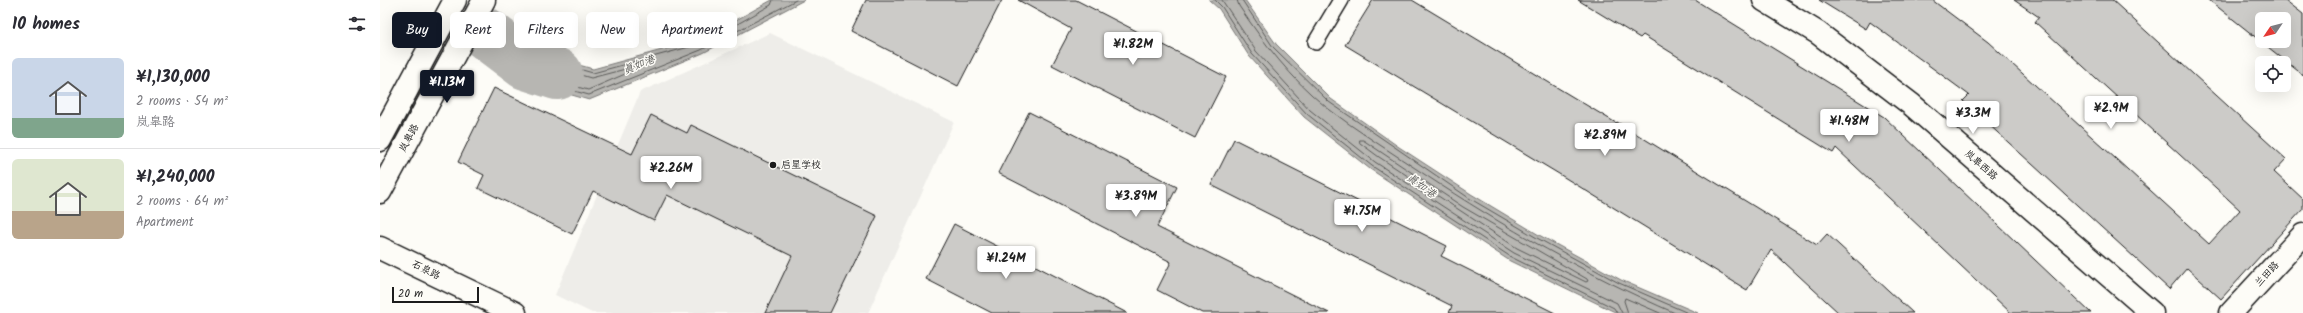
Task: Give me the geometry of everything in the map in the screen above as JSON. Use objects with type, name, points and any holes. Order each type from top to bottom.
[{"type":"street","points":[[380,140],[455,0]]},
{"type":"street","name":"岚皋路","points":[[380,192],[484,0]]},
{"type":"street","name":"岚皋西路","points":[[1764,0],[1818,33],[1912,105],[2152,313]]},
{"type":"street","name":"兰田路","points":[[2231,313],[2303,235]]},
{"type":"street","name":"石泉路","points":[[380,248],[515,313]]},
{"type":"lane","points":[[1316,42],[1341,0]]},
{"type":"shaded area","name":"启星学校","points":[[770,33],[954,122],[868,313],[592,313],[555,295],[640,92]]},
{"type":"water","points":[[772,0],[804,0],[737,35],[737,20]]},
{"type":"water","points":[[1209,0],[1245,0],[1276,44],[1331,99],[1399,147],[1471,194],[1539,235],[1621,280],[1698,313],[1617,313],[1510,261],[1370,169],[1304,117],[1249,56],[1219,9]]},
{"type":"water","points":[[506,44],[514,46],[514,48],[520,48],[593,69],[669,48],[713,48],[589,100],[517,79],[486,51],[489,48],[506,48]]},
{"type":"building","points":[[866,0],[1002,0],[958,86],[851,31]]},
{"type":"building","points":[[1018,0],[1076,0],[1226,77],[1195,138],[1052,65],[1071,29]]},
{"type":"building","points":[[1373,0],[1412,0],[1616,123],[1617,122],[1817,245],[1827,234],[1913,313],[1839,313],[1771,250],[1747,290],[1559,174],[1345,45]]},
{"type":"building","points":[[1578,0],[1695,0],[1884,117],[2091,313],[2011,313],[1836,148],[1833,153],[1643,35],[1640,38]]},
{"type":"building","points":[[1819,0],[1932,0],[1988,42],[2209,244],[2240,210],[2035,22],[2039,17],[2014,0],[2112,0],[2286,159],[2274,172],[2303,199],[2303,209],[2221,299],[2187,268],[2169,289],[1963,101],[1969,95],[1870,22],[1866,29]]},
{"type":"building","points":[[2209,0],[2285,0],[2303,14],[2303,75],[2291,65],[2291,56],[2279,56],[2269,48],[2291,48],[2291,12],[2255,12],[2255,37]]},
{"type":"building","points":[[494,88],[632,154],[651,115],[687,133],[691,125],[877,216],[830,313],[765,313],[792,256],[667,195],[654,221],[593,191],[572,234],[478,188],[484,175],[458,162]]},
{"type":"building","points":[[1029,112],[1177,187],[1157,227],[1329,313],[1202,313],[1157,290],[1171,262],[998,173]]},
{"type":"building","points":[[1234,139],[1447,246],[1441,256],[1555,313],[1449,313],[1452,306],[1211,185]]},
{"type":"building","points":[[954,224],[1127,313],[992,313],[926,279]]},
{"type":"waterway","name":"真如港","points":[[505,48],[526,64],[557,74]]},
{"type":"place","name":"启星学校","points":[[773,165]]}]
